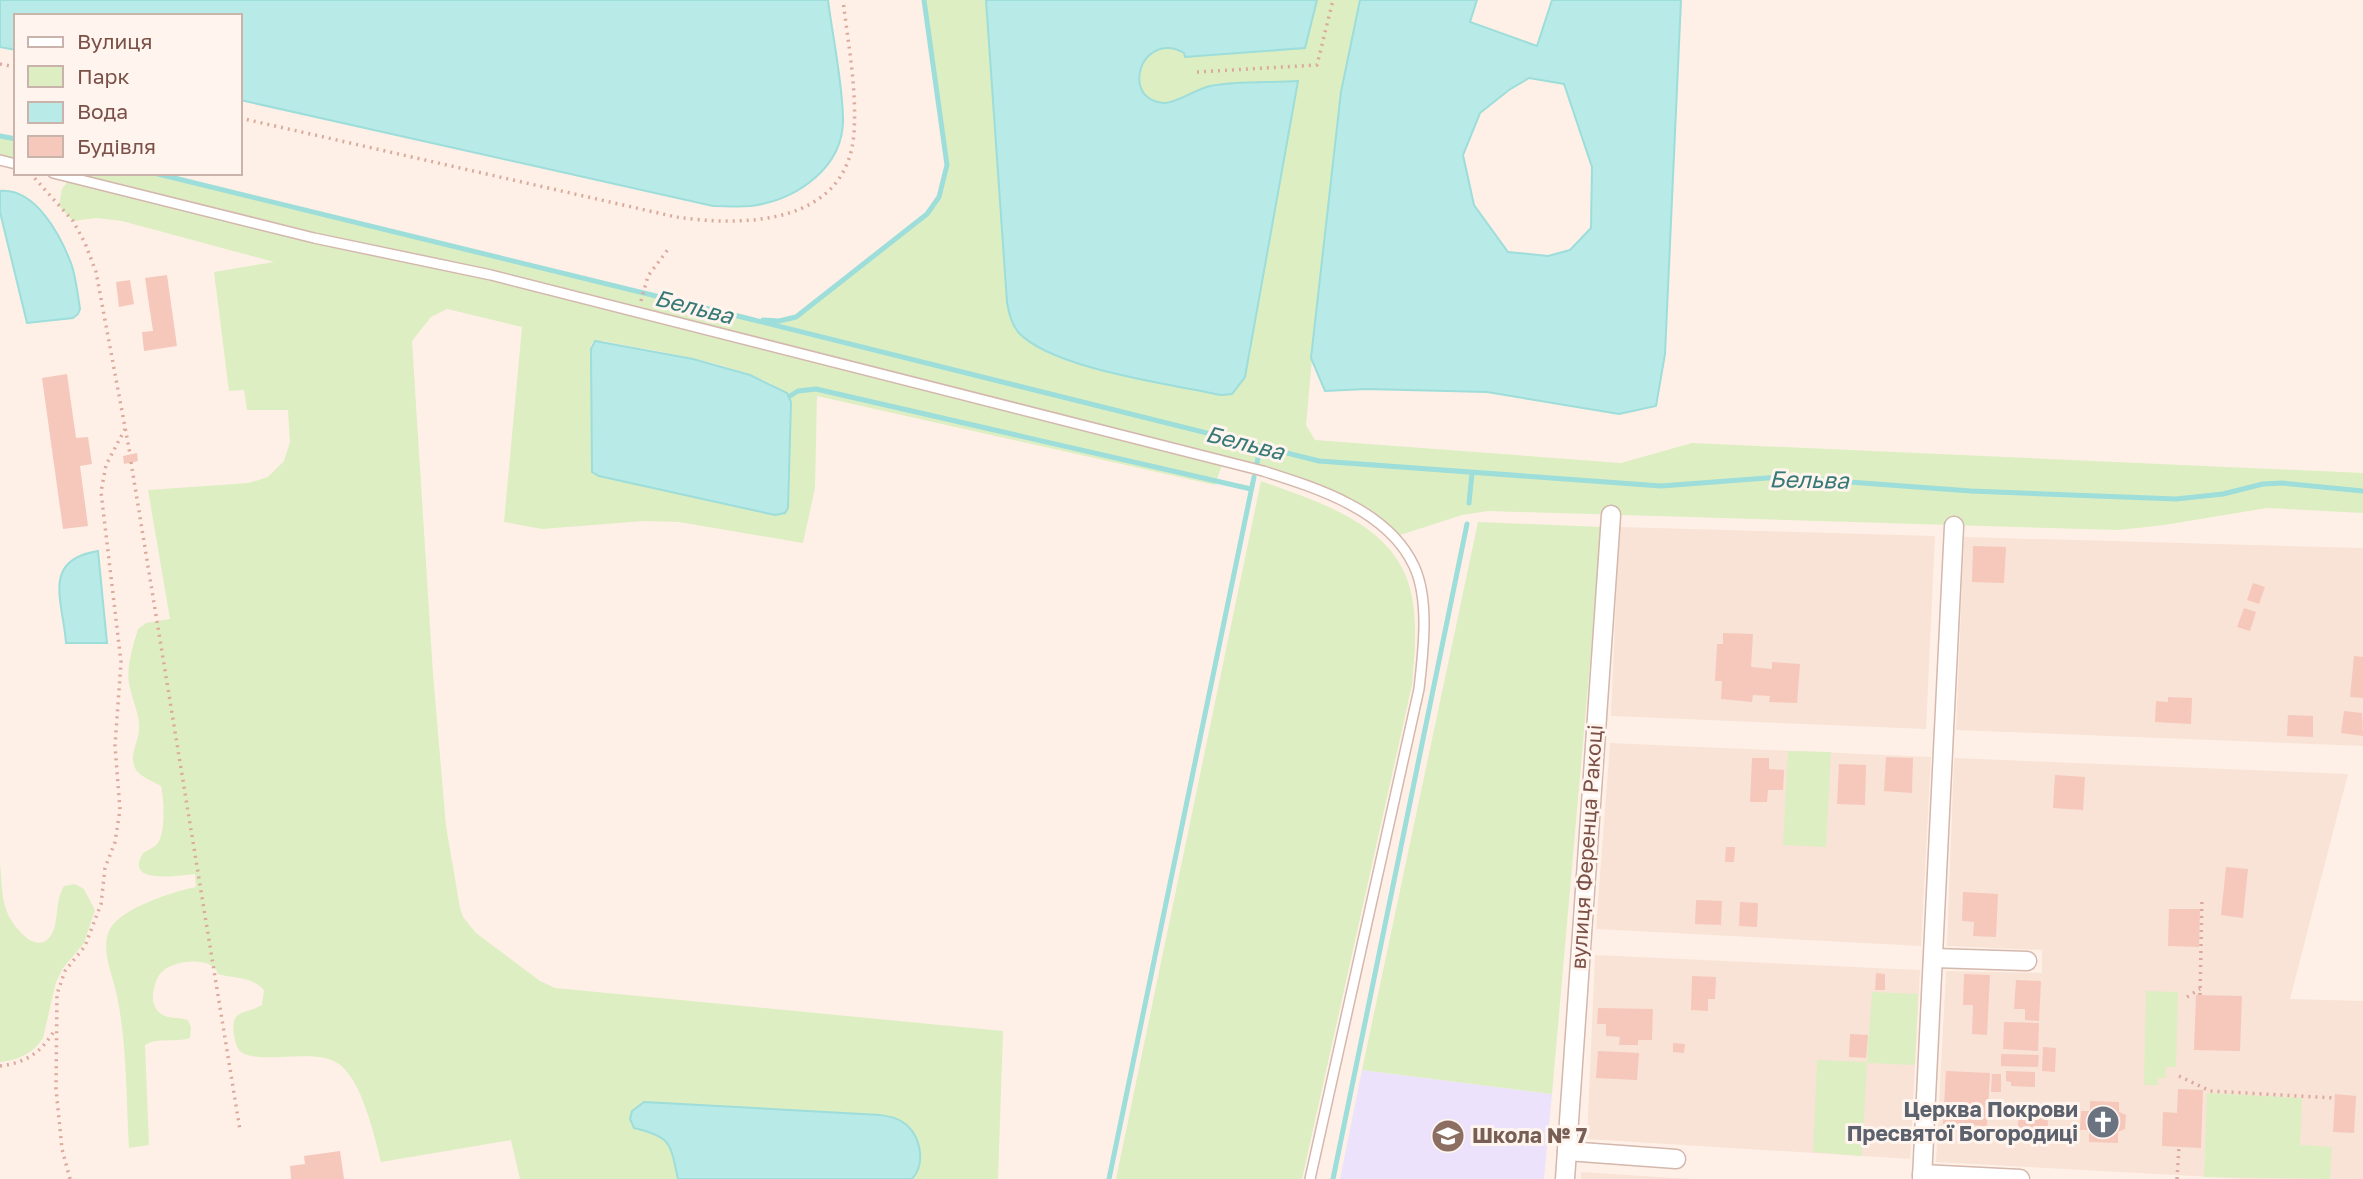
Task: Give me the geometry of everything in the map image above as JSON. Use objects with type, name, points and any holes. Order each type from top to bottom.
[{"type":"street","name":"вулиця Ференца Ракоці","points":[[1565,1179],[1611,515]]},
{"type":"street","points":[[1954,526],[1922,1176],[2020,1179]]},
{"type":"street","points":[[1934,958],[2027,961]]},
{"type":"street","points":[[1567,1151],[1676,1158]]},
{"type":"lane","points":[[61,175],[313,238],[491,275],[1263,471],[1317,489],[1380,525],[1394,537],[1415,568],[1423,608],[1422,661],[1419,689],[1310,1179]]},
{"type":"path","points":[[242,118],[676,217],[711,222],[747,222],[776,217],[805,208],[825,195],[840,176],[848,158],[854,136],[855,110],[843,0]]},
{"type":"path","points":[[1197,72],[1317,65],[1333,0]]},
{"type":"path","points":[[32,175],[74,221],[85,243],[103,300],[130,454]]},
{"type":"path","points":[[641,300],[645,282],[669,247]]},
{"type":"path","points":[[70,1179],[62,1149],[56,1089],[55,1007],[59,984],[65,971],[85,946],[101,904],[105,868],[115,842],[120,810],[115,746],[121,662],[101,492],[106,465],[125,429]]},
{"type":"path","points":[[131,462],[240,1130]]},
{"type":"path","points":[[2187,997],[2200,992],[2202,898]]},
{"type":"path","points":[[0,1066],[37,1053],[46,1045],[55,1029]]},
{"type":"path","points":[[2179,1076],[2210,1091],[2334,1098]]},
{"type":"path","points":[[2177,1179],[2179,1147]]},
{"type":"shaded area","points":[[1619,527],[1935,536],[1926,729],[1611,716]]},
{"type":"shaded area","points":[[1964,537],[2363,548],[2363,746],[1956,730]]},
{"type":"shaded area","points":[[1610,743],[1931,757],[1921,946],[1596,929]]},
{"type":"shaded area","points":[[1954,758],[2348,774],[2290,999],[2363,1001],[2363,1179],[2248,1179],[1936,1162],[1946,971],[2042,973],[2042,950],[1947,946]]},
{"type":"shaded area","points":[[1595,955],[1920,970],[1910,1159],[1587,1139]]},
{"type":"shaded area","name":"Школа № 7","points":[[1362,1070],[1552,1094],[1544,1179],[1340,1179]]},
{"type":"shaded area","points":[[1581,1172],[1675,1178],[1697,1179],[1581,1179]]},
{"type":"green space","points":[[924,0],[986,0],[1007,302],[1022,332],[1043,351],[1065,360],[1119,375],[1221,395],[1245,377],[1251,339],[1180,98],[1161,103],[1148,98],[1142,87],[1141,74],[1145,61],[1154,51],[1167,47],[1184,53],[1305,48],[1317,0],[1360,0],[1341,92],[1319,281],[1306,425],[1315,440],[1621,463],[1692,443],[2363,473],[2363,513],[2267,508],[2118,530],[1488,511],[1462,515],[1394,537],[1342,501],[1223,462],[1215,485],[817,396],[815,488],[803,543],[679,522],[644,521],[542,529],[504,522],[522,327],[447,309],[431,317],[412,341],[433,674],[446,826],[463,917],[476,933],[540,981],[555,988],[1003,1031],[998,1179],[912,1179],[916,1176],[920,1157],[659,1102],[634,1128],[656,1135],[668,1143],[678,1179],[520,1179],[511,1140],[381,1162],[361,1095],[347,1072],[329,1059],[301,1056],[258,1057],[239,1050],[234,1035],[234,1020],[240,1014],[262,1005],[264,990],[248,980],[218,974],[215,968],[208,964],[191,961],[166,969],[159,975],[156,983],[153,997],[156,1008],[164,1016],[188,1020],[191,1027],[190,1038],[155,1041],[145,1045],[149,1145],[129,1148],[122,1029],[108,960],[107,936],[116,921],[125,914],[175,892],[196,887],[195,874],[156,876],[141,870],[139,863],[143,853],[160,839],[163,807],[161,786],[140,774],[133,763],[139,725],[131,693],[129,666],[138,629],[146,623],[170,619],[148,490],[249,483],[268,477],[284,461],[290,442],[288,410],[247,410],[244,390],[229,391],[214,272],[274,262],[122,221],[96,218],[73,221],[59,206],[62,189],[70,178],[60,175],[162,175],[750,319],[779,321],[796,317],[927,214],[939,197],[947,165]],"holes":[[[603,341],[674,354],[752,375],[790,396],[788,508],[775,515],[599,476],[593,472],[593,342]]]},
{"type":"green space","points":[[0,136],[14,139],[14,164],[0,160]]},
{"type":"green space","points":[[1261,481],[1346,515],[1383,542],[1397,559],[1407,579],[1413,605],[1415,632],[1412,685],[1302,1179],[1116,1179]]},
{"type":"green space","points":[[1478,522],[1602,527],[1552,1094],[1362,1070]]},
{"type":"green space","points":[[1788,751],[1831,752],[1826,847],[1783,845]]},
{"type":"green space","points":[[0,865],[6,909],[17,929],[30,940],[37,943],[49,938],[64,886],[75,884],[84,889],[95,910],[84,943],[63,968],[56,982],[43,1038],[35,1048],[24,1055],[0,1062]]},
{"type":"green space","points":[[2146,991],[2178,992],[2176,1067],[2166,1067],[2166,1078],[2158,1078],[2158,1085],[2144,1085]]},
{"type":"green space","points":[[1872,992],[1918,994],[1915,1065],[1867,1063],[1862,1156],[1813,1152],[1817,1060],[1867,1062]]},
{"type":"green space","points":[[2207,1093],[2302,1098],[2300,1145],[2332,1147],[2330,1179],[2204,1177]]},
{"type":"water","points":[[0,0],[828,0],[843,118],[841,136],[835,152],[826,166],[800,189],[768,203],[713,206],[242,100],[242,14],[14,14],[14,50],[0,47]]},
{"type":"water","points":[[986,0],[1317,0],[1305,48],[1185,57],[1184,53],[1166,48],[1145,59],[1139,76],[1141,89],[1146,96],[1164,103],[1210,86],[1298,81],[1245,377],[1232,394],[1221,395],[1173,386],[1084,365],[1034,345],[1016,329],[1007,302]]},
{"type":"water","points":[[1360,0],[1477,0],[1470,22],[1537,46],[1552,0],[1681,0],[1665,354],[1656,406],[1619,414],[1487,392],[1366,389],[1325,391],[1311,358],[1341,92]],"holes":[[[1529,78],[1564,84],[1592,167],[1591,228],[1570,250],[1548,256],[1508,252],[1474,205],[1463,155],[1480,113],[1509,90]]]},
{"type":"water","points":[[0,191],[25,197],[54,228],[75,276],[80,309],[73,318],[27,323],[0,212]]},
{"type":"water","points":[[595,341],[693,359],[750,375],[787,393],[791,402],[788,508],[785,513],[775,515],[599,476],[592,472],[591,349]]},
{"type":"water","points":[[98,551],[107,643],[66,643],[60,598],[62,573],[69,563],[80,556]]},
{"type":"water","points":[[644,1102],[891,1117],[901,1121],[913,1132],[919,1148],[919,1164],[912,1179],[678,1179],[667,1143],[656,1135],[634,1128],[630,1119],[632,1111]]},
{"type":"building","points":[[167,275],[177,346],[144,351],[142,332],[153,331],[145,278]]},
{"type":"building","points":[[130,280],[134,304],[119,307],[116,282]]},
{"type":"building","points":[[67,374],[76,438],[88,437],[92,464],[80,466],[88,526],[63,529],[42,378]]},
{"type":"building","points":[[137,453],[138,461],[124,464],[123,456]]},
{"type":"building","points":[[1973,546],[2006,547],[2004,583],[1972,582]]},
{"type":"building","points":[[2253,583],[2265,587],[2259,604],[2247,600]]},
{"type":"building","points":[[2244,608],[2256,612],[2250,631],[2237,627]]},
{"type":"building","points":[[1723,633],[1753,634],[1751,667],[1772,669],[1772,662],[1800,664],[1797,703],[1769,702],[1770,696],[1753,695],[1752,702],[1721,699],[1722,681],[1715,681],[1717,644],[1723,644]]},
{"type":"building","points":[[2354,656],[2363,657],[2363,698],[2350,697]]},
{"type":"building","points":[[2168,697],[2192,698],[2191,724],[2155,722],[2156,701],[2168,702]]},
{"type":"building","points":[[2344,711],[2362,713],[2363,736],[2341,733]]},
{"type":"building","points":[[2288,715],[2313,716],[2313,737],[2287,736]]},
{"type":"building","points":[[1886,757],[1913,758],[1912,793],[1884,791]]},
{"type":"building","points":[[1752,758],[1769,758],[1769,769],[1784,770],[1783,790],[1768,790],[1767,802],[1750,802]]},
{"type":"building","points":[[1839,764],[1866,765],[1865,805],[1837,804]]},
{"type":"building","points":[[2055,775],[2085,777],[2083,810],[2053,808]]},
{"type":"building","points":[[1726,847],[1735,847],[1734,862],[1725,862]]},
{"type":"building","points":[[2226,867],[2248,869],[2243,918],[2221,915]]},
{"type":"building","points":[[1963,892],[1998,894],[1996,937],[1973,936],[1974,922],[1962,921]]},
{"type":"building","points":[[1696,900],[1722,901],[1721,925],[1695,924]]},
{"type":"building","points":[[1740,902],[1758,903],[1757,927],[1739,926]]},
{"type":"building","points":[[2169,909],[2200,909],[2199,947],[2168,946]]},
{"type":"building","points":[[1876,973],[1885,974],[1885,990],[1875,990]]},
{"type":"building","points":[[1964,974],[1990,975],[1987,1035],[1972,1034],[1973,1005],[1963,1005]]},
{"type":"building","points":[[1692,976],[1716,977],[1715,999],[1708,999],[1708,1011],[1691,1010]]},
{"type":"building","points":[[2016,980],[2041,981],[2039,1021],[2025,1020],[2025,1009],[2014,1009]]},
{"type":"building","points":[[2196,995],[2242,996],[2240,1051],[2194,1050]]},
{"type":"building","points":[[1598,1008],[1653,1009],[1652,1040],[1638,1040],[1638,1045],[1619,1045],[1620,1037],[1606,1036],[1606,1024],[1597,1024]]},
{"type":"building","points":[[2004,1022],[2039,1023],[2038,1051],[2003,1049]]},
{"type":"building","points":[[1850,1034],[1868,1035],[1866,1058],[1849,1057]]},
{"type":"building","points":[[1673,1043],[1685,1044],[1684,1053],[1673,1052]]},
{"type":"building","points":[[2043,1047],[2056,1048],[2055,1072],[2042,1071]]},
{"type":"building","points":[[1598,1051],[1639,1053],[1637,1080],[1596,1078]]},
{"type":"building","points":[[2001,1054],[2039,1055],[2038,1067],[2001,1066]]},
{"type":"building","points":[[1946,1071],[1990,1073],[1987,1126],[1943,1124]]},
{"type":"building","points":[[2006,1071],[2035,1072],[2035,1087],[2011,1086],[2011,1082],[2006,1081]]},
{"type":"building","points":[[1992,1074],[2001,1074],[2001,1092],[1991,1092]]},
{"type":"building","points":[[2178,1089],[2203,1090],[2201,1148],[2162,1146],[2163,1112],[2177,1113]]},
{"type":"building","points":[[2335,1094],[2356,1096],[2354,1133],[2333,1132]]},
{"type":"building","name":"Церква Покрови Пресвятої Богородиці","points":[[2090,1101],[2119,1102],[2119,1112],[2126,1115],[2125,1129],[2118,1132],[2118,1143],[2089,1142],[2089,1130],[2080,1130],[2081,1111],[2090,1111]]},
{"type":"building","points":[[2033,1108],[2039,1109],[2047,1117],[2047,1129],[2039,1137],[2033,1138],[2027,1137],[2019,1129],[2018,1123],[2019,1117],[2027,1109]]},
{"type":"building","points":[[340,1151],[344,1179],[291,1179],[290,1166],[305,1164],[304,1156]]},
{"type":"waterway","points":[[763,320],[779,321],[796,317],[927,214],[939,197],[947,165],[924,0]]},
{"type":"waterway","name":"Бельва","points":[[0,136],[14,139]]},
{"type":"waterway","name":"Бельва","points":[[162,175],[1319,461],[1661,486],[1781,477],[1971,491],[2176,499],[2282,483],[2363,491]]},
{"type":"waterway","points":[[790,396],[798,391],[816,389],[1251,489]]},
{"type":"waterway","points":[[1257,463],[1260,448]]},
{"type":"waterway","points":[[1469,503],[1472,473]]},
{"type":"waterway","points":[[1109,1179],[1254,477]]},
{"type":"waterway","points":[[1333,1179],[1467,524]]},
{"type":"place","name":"Церква Покрови Пресвятої Богородиці","points":[[2103,1122]]},
{"type":"place","name":"Школа № 7","points":[[1448,1136]]}]
